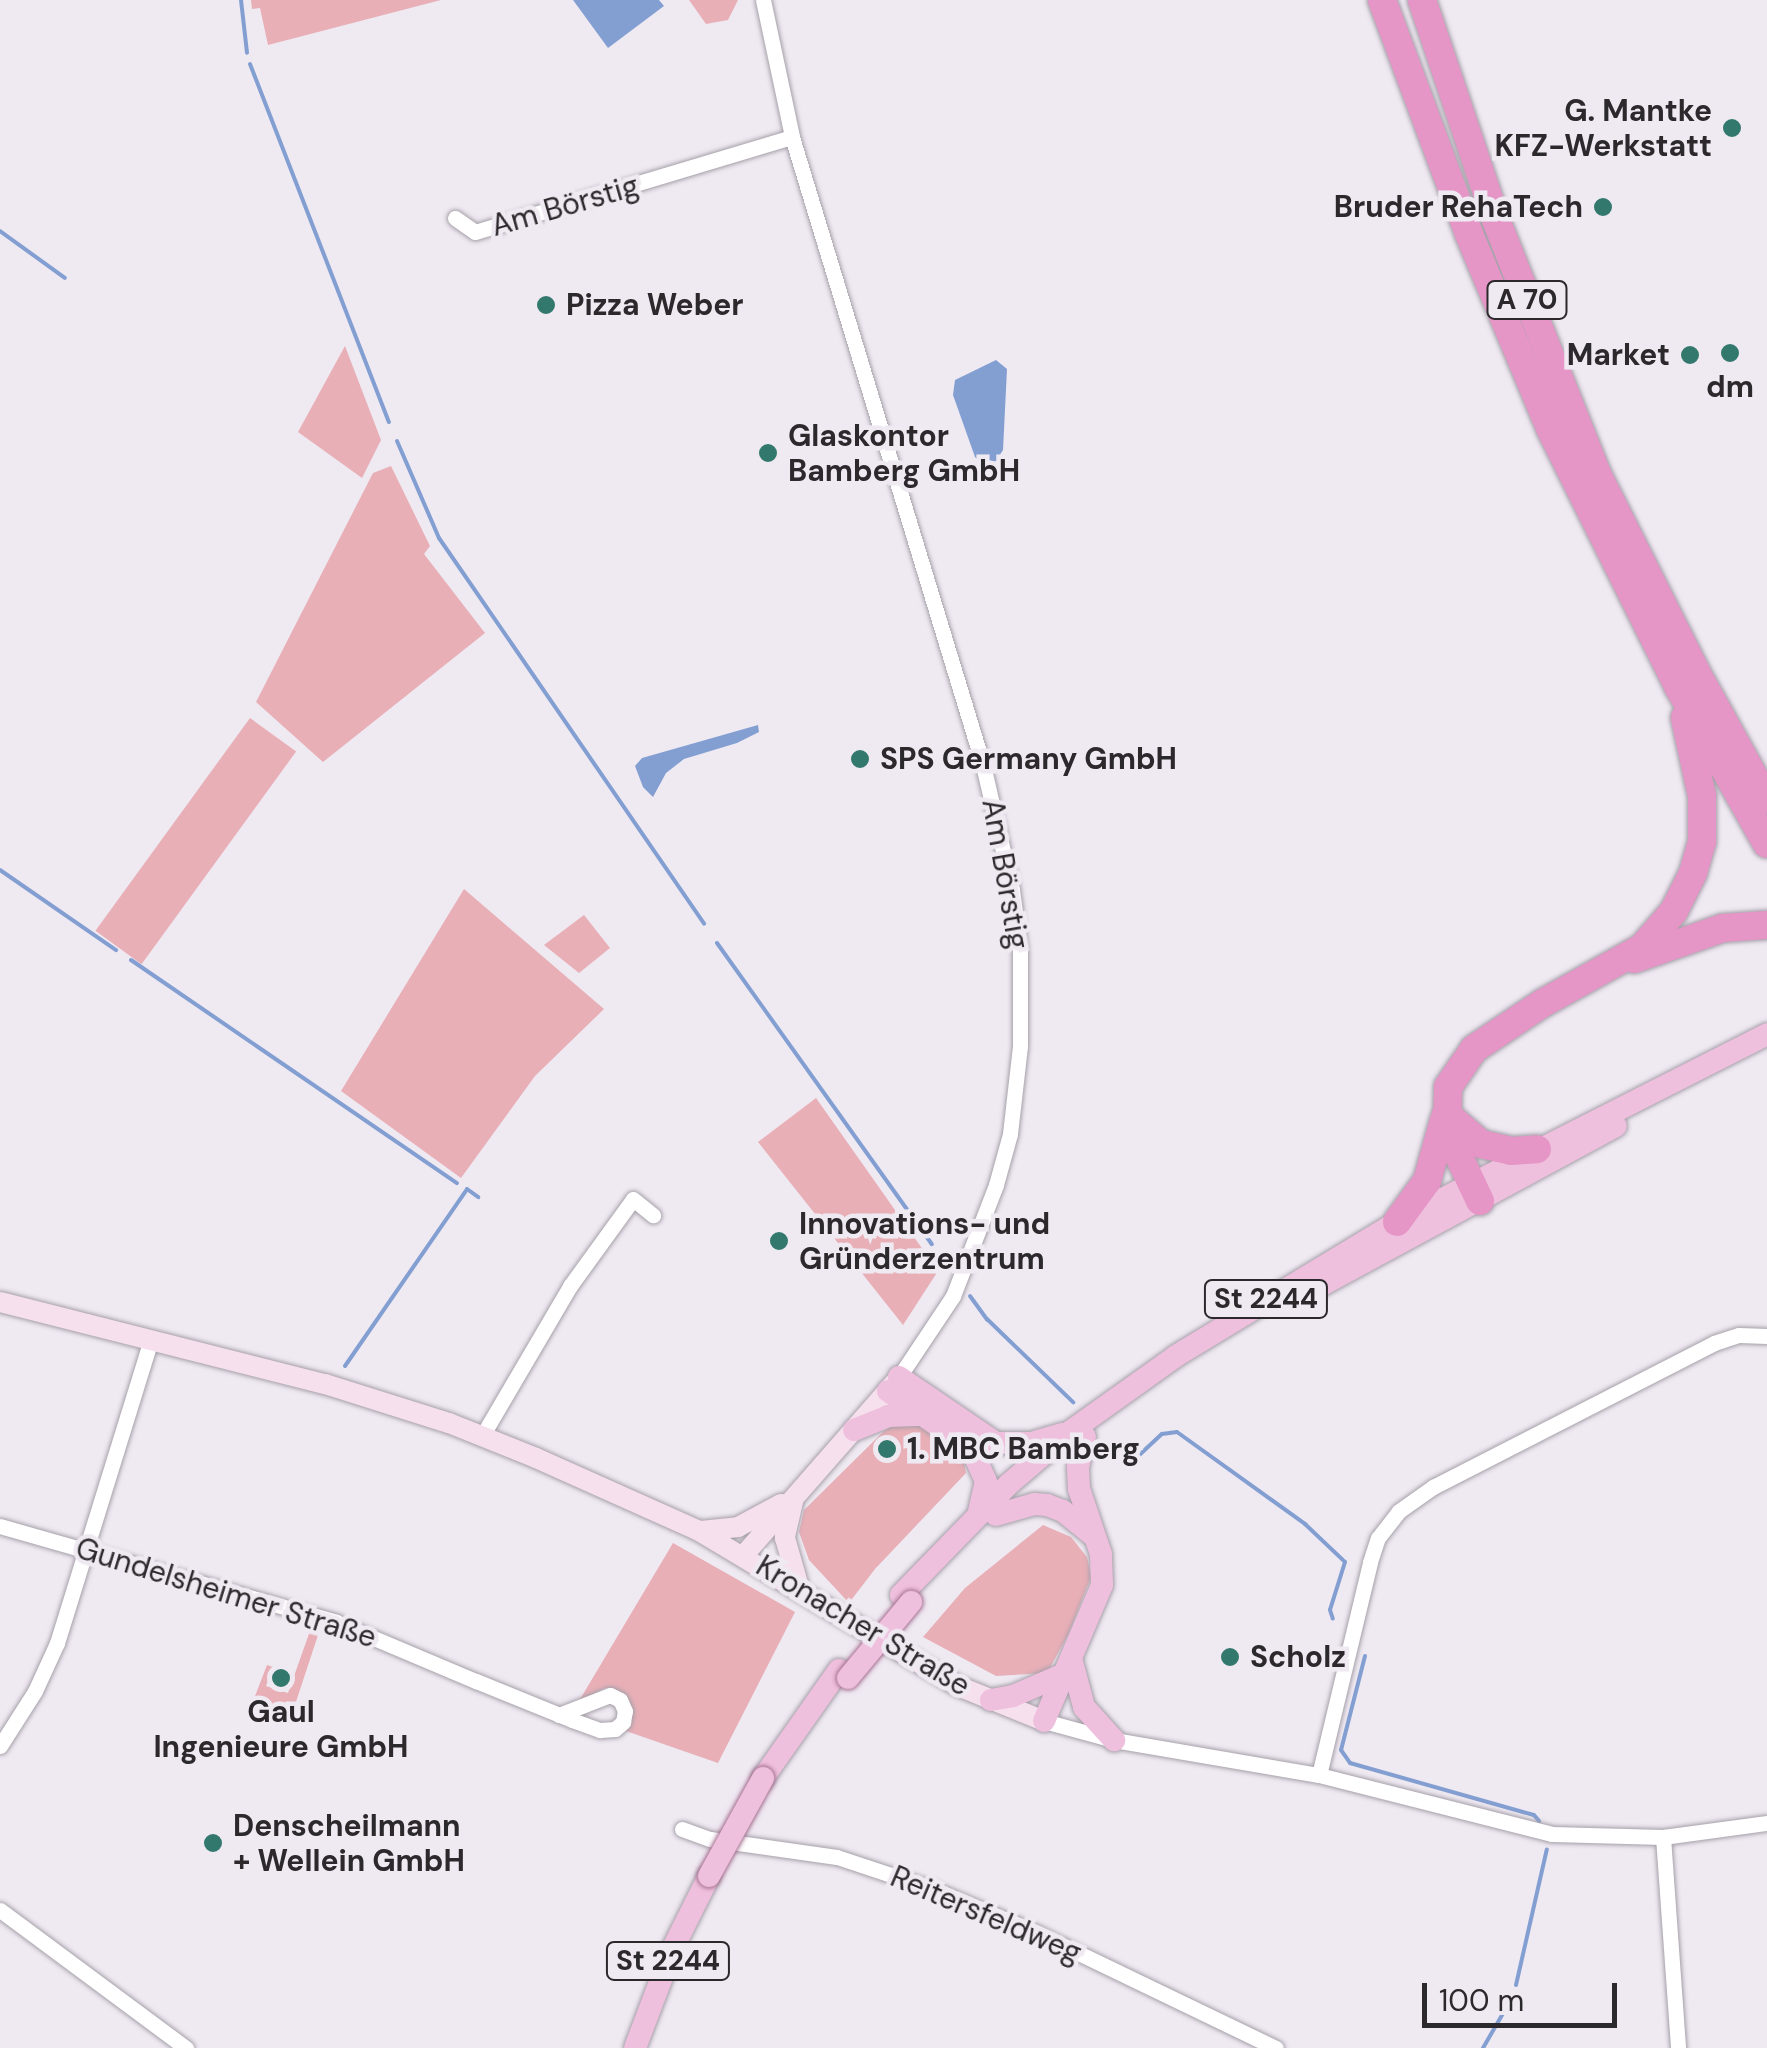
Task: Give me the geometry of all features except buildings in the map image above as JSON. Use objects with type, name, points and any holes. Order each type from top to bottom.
[{"type":"highway","name":"A 70","points":[[1382,0],[1469,234],[1551,430],[1678,686],[1767,844]]},
{"type":"highway","name":"A 70","points":[[1422,0],[1496,220],[1591,458],[1653,590],[1767,800]]},
{"type":"highway","points":[[1397,1222],[1427,1181],[1446,1114],[1448,1088],[1474,1049],[1542,1003],[1642,948],[1674,911],[1694,873],[1702,842],[1699,779],[1678,686]]},
{"type":"highway","points":[[1609,968],[1706,932],[1767,925]]},
{"type":"highway","points":[[1446,1114],[1481,1144],[1511,1151],[1537,1149]]},
{"type":"highway","points":[[1446,1114],[1452,1145],[1476,1192]]},
{"type":"main road","name":"St 2244","points":[[634,2048],[673,1948],[769,1781],[843,1674],[906,1599],[988,1513],[1176,1356],[1397,1222],[1476,1192],[1537,1149],[1767,1034]]},
{"type":"main road","name":"St 2244","points":[[1078,1434],[1184,1366],[1476,1192],[1767,1048]]},
{"type":"main road","points":[[894,1384],[922,1414],[976,1458],[986,1481],[988,1513],[1047,1505],[1079,1522],[1095,1538]]},
{"type":"main road","points":[[894,1384],[996,1443],[1031,1443],[1078,1434],[1079,1488],[1101,1554],[1102,1585],[1044,1721]]},
{"type":"main road","points":[[854,1430],[888,1416],[922,1414]]},
{"type":"main road","points":[[991,1700],[1013,1696],[1067,1666]]},
{"type":"main road","points":[[1067,1666],[1084,1706],[1114,1740]]},
{"type":"main road","name":"St 2244","points":[[648,2048],[715,1877]]},
{"type":"street","name":"Am Börstig","points":[[744,1555],[894,1384],[952,1296],[996,1185],[1010,1134],[1020,1046],[1020,950],[1009,872],[983,765],[792,138],[762,0]]},
{"type":"street","name":"Am Börstig","points":[[455,218],[475,232],[792,138]]},
{"type":"street","points":[[482,1436],[570,1286],[633,1199],[653,1215]]},
{"type":"street","name":"Kronacher Straße","points":[[0,1302],[325,1384],[482,1436],[699,1531],[912,1659],[991,1700],[1044,1721],[1114,1740],[1319,1775],[1527,1830],[1663,1837],[1767,1823]]},
{"type":"street","points":[[1319,1775],[1370,1562],[1386,1525],[1399,1511],[1434,1487],[1714,1343],[1739,1335],[1767,1336]]},
{"type":"street","points":[[0,1746],[44,1674],[150,1342]]},
{"type":"street","points":[[699,1531],[738,1527],[796,1496]]},
{"type":"street","points":[[796,1496],[785,1538],[799,1588]]},
{"type":"street","name":"Gundelsheimer Straße","points":[[0,1526],[336,1622],[559,1715]]},
{"type":"street","name":"Reitersfeldweg","points":[[682,1830],[710,1839],[837,1857],[899,1876],[1037,1932],[1276,2048]]},
{"type":"street","points":[[1663,1837],[1678,2048]]},
{"type":"street","points":[[0,1910],[186,2048]]},
{"type":"shaded area","points":[[251,0],[441,0],[268,45],[260,8],[252,9]]},
{"type":"shaded area","points":[[689,0],[738,0],[728,20],[706,24]]},
{"type":"shaded area","points":[[345,346],[381,440],[362,478],[298,432]]},
{"type":"shaded area","points":[[391,466],[430,546],[424,554],[485,633],[323,762],[256,702],[373,473]]},
{"type":"shaded area","points":[[250,718],[296,752],[142,964],[95,931]]},
{"type":"shaded area","points":[[464,889],[604,1009],[535,1076],[461,1178],[341,1091]]},
{"type":"shaded area","points":[[584,915],[610,948],[579,973],[544,945]]},
{"type":"shaded area","points":[[816,1098],[938,1271],[903,1325],[758,1142]]},
{"type":"shaded area","points":[[919,1424],[947,1441],[964,1462],[966,1473],[875,1569],[849,1603],[809,1560],[799,1532],[804,1510],[884,1431],[894,1425]]},
{"type":"shaded area","points":[[1043,1525],[1071,1537],[1087,1557],[1091,1577],[1068,1635],[1047,1673],[996,1676],[923,1637],[965,1588]]},
{"type":"shaded area","points":[[673,1543],[795,1612],[718,1763],[626,1731],[631,1705],[617,1690],[605,1688],[579,1701]]},
{"type":"shaded area","points":[[306,1621],[321,1626],[288,1726],[247,1717],[267,1665],[273,1667],[266,1686],[288,1693],[310,1631],[303,1628]]},
{"type":"water","points":[[573,0],[659,0],[664,6],[608,48]]},
{"type":"water","points":[[996,360],[1007,369],[1003,450],[996,461],[983,465],[975,457],[953,395],[955,380]]},
{"type":"water","points":[[758,725],[759,732],[737,743],[684,759],[666,773],[653,797],[643,787],[635,766],[642,758]]},
{"type":"waterway","points":[[241,0],[247,53]]},
{"type":"waterway","points":[[250,64],[389,422]]},
{"type":"waterway","points":[[0,231],[65,278]]},
{"type":"waterway","points":[[397,441],[439,538],[704,924]]},
{"type":"waterway","points":[[0,870],[116,950]]},
{"type":"waterway","points":[[717,943],[932,1244]]},
{"type":"waterway","points":[[131,960],[457,1183]]},
{"type":"waterway","points":[[345,1366],[467,1189],[478,1197]]},
{"type":"waterway","points":[[970,1296],[987,1319],[1073,1402]]},
{"type":"waterway","points":[[1120,1445],[1135,1459],[1162,1434],[1177,1432],[1305,1524],[1345,1562],[1330,1610],[1333,1619]]},
{"type":"waterway","points":[[1365,1656],[1341,1750],[1350,1763],[1534,1815],[1539,1821]]},
{"type":"waterway","points":[[1516,1985],[1547,1849]]},
{"type":"waterway","points":[[1483,2048],[1503,2014]]},
{"type":"place","name":"G. Mantke KFZ-Werkstatt","points":[[1732,128]]},
{"type":"place","name":"Bruder RehaTech","points":[[1603,207]]},
{"type":"place","name":"Pizza Weber","points":[[546,305]]},
{"type":"place","name":"dm","points":[[1730,353]]},
{"type":"place","name":"Market","points":[[1690,355]]},
{"type":"place","name":"Glaskontor Bamberg GmbH","points":[[768,453]]},
{"type":"place","name":"SPS Germany GmbH","points":[[860,759]]},
{"type":"place","name":"Innovations- und Gründerzentrum","points":[[779,1241]]},
{"type":"place","name":"1. MBC Bamberg","points":[[887,1449]]},
{"type":"place","name":"Scholz","points":[[1230,1657]]},
{"type":"place","name":"Gaul Ingenieure GmbH","points":[[281,1678]]},
{"type":"place","name":"Denscheilmann + Wellein GmbH","points":[[213,1843]]}]
